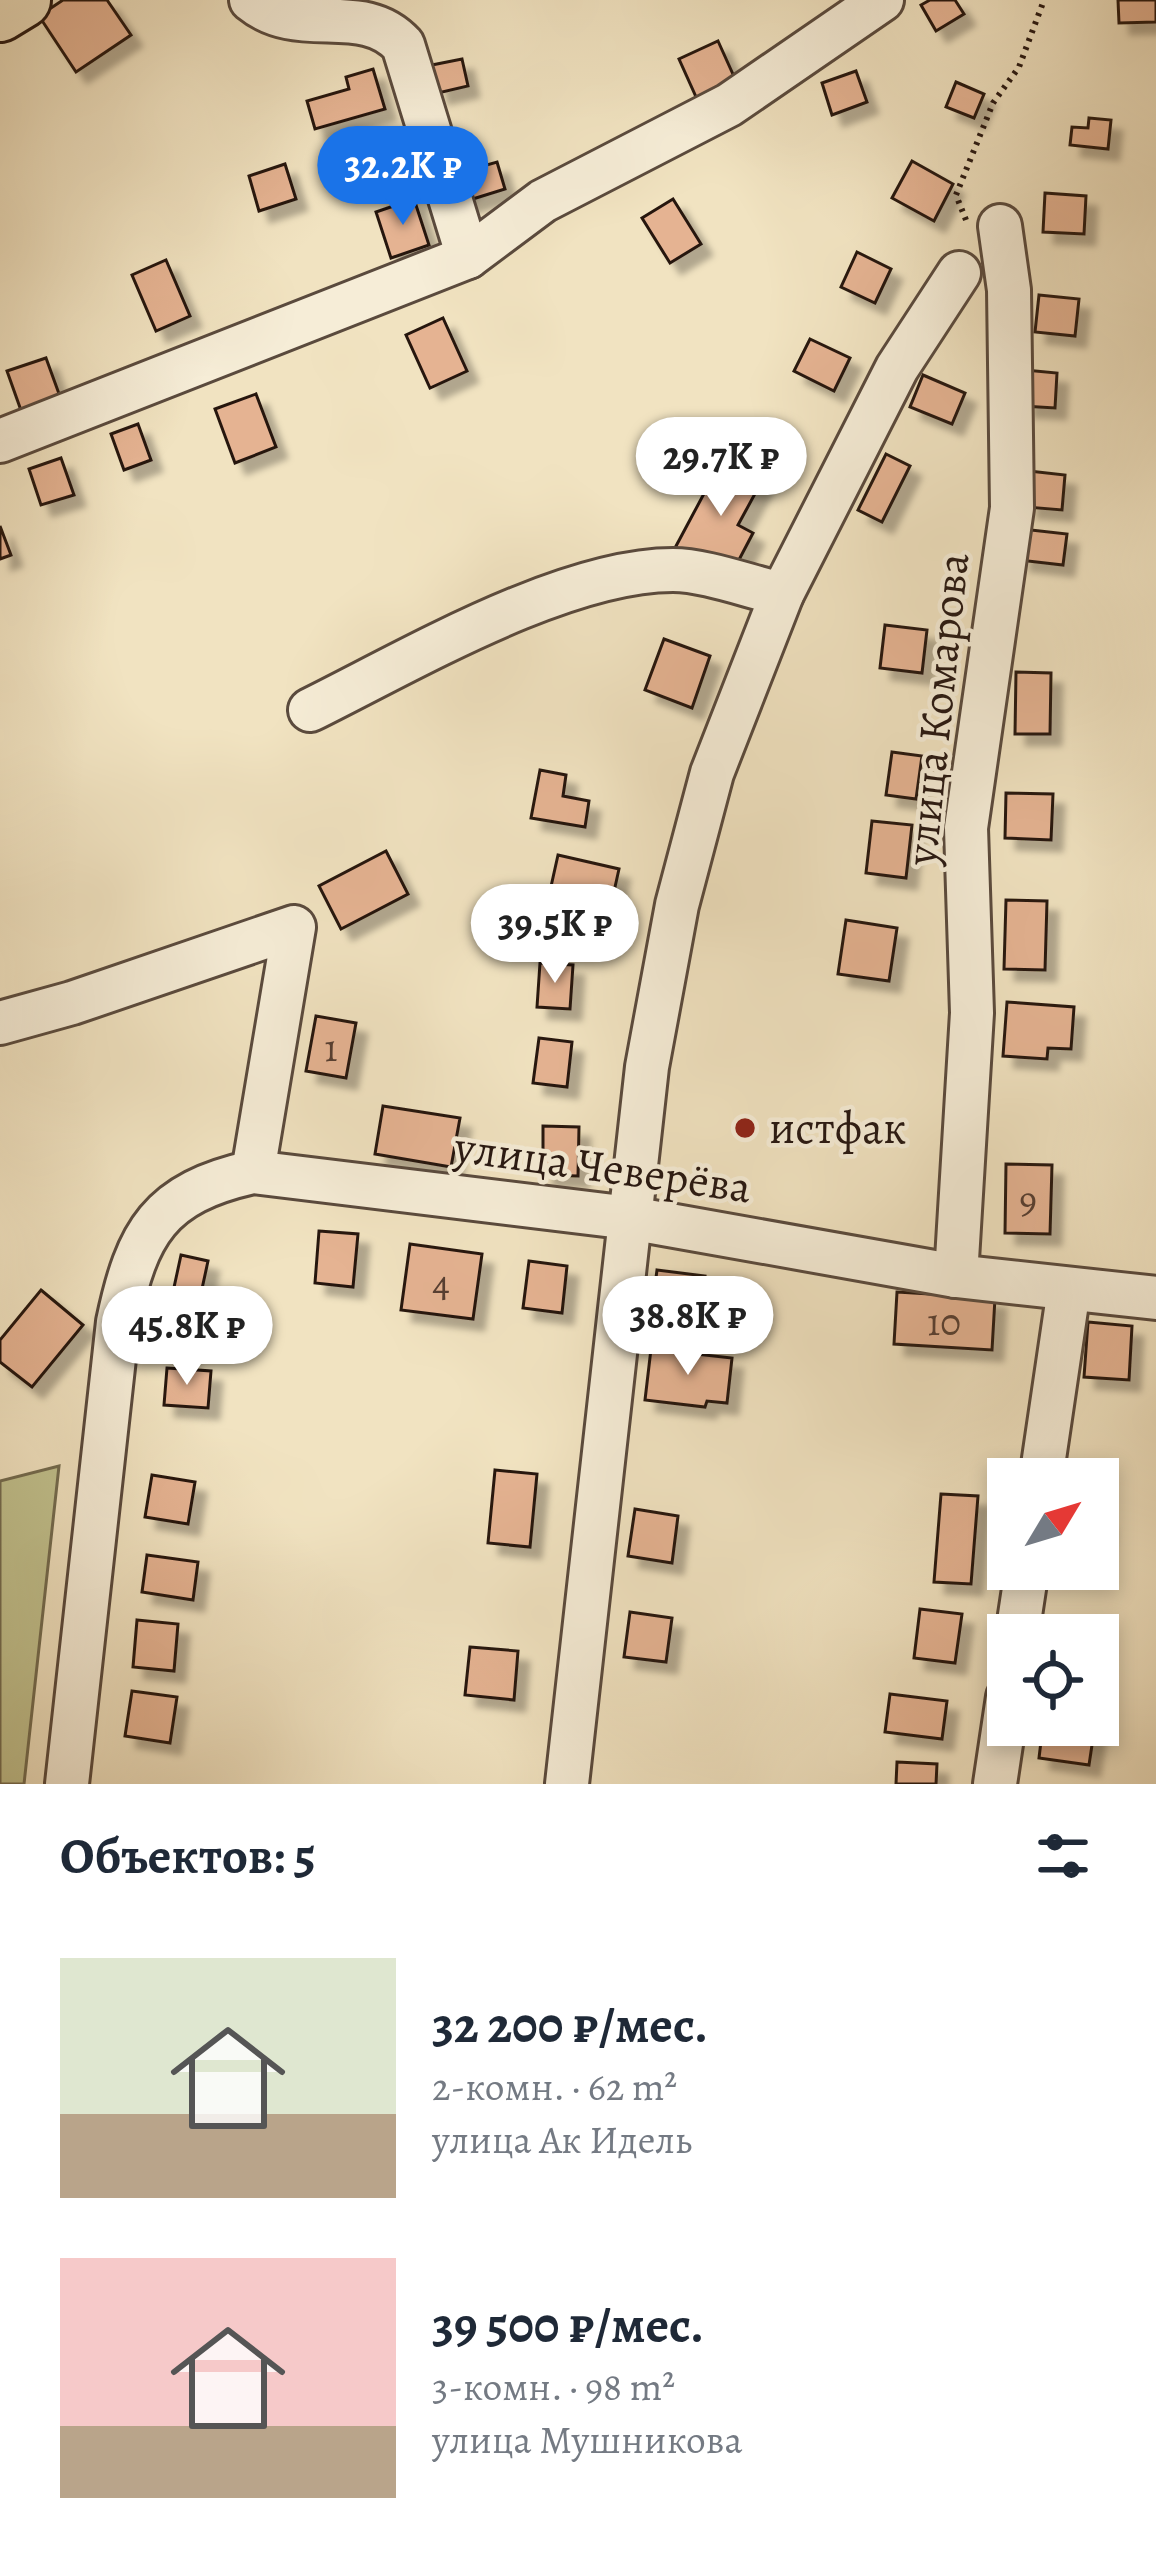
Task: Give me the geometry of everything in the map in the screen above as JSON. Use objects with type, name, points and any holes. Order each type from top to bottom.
[{"type":"main road","points":[[0,14],[23,0]]},
{"type":"street","points":[[251,0],[282,17],[364,16],[394,33],[403,45],[468,257]]},
{"type":"street","points":[[0,441],[468,257],[543,201],[729,105],[882,0]]},
{"type":"street","name":"улица Комарова","points":[[956,1276],[972,1013],[966,828],[1012,508],[1009,290],[1000,226]]},
{"type":"street","points":[[567,1784],[647,1067],[677,905],[712,772],[782,594],[896,368],[959,273]]},
{"type":"street","points":[[310,710],[506,614],[598,582],[674,570],[782,594]]},
{"type":"street","points":[[0,1023],[294,927],[253,1172]]},
{"type":"street","name":"улица Чеверёва","points":[[67,1784],[118,1322],[140,1244],[177,1200],[211,1181],[253,1172],[630,1218],[956,1276],[1156,1298]]},
{"type":"street","points":[[1044,1458],[1070,1289]]},
{"type":"street","points":[[995,1784],[1001,1746]]},
{"type":"path","points":[[1000,226],[974,240],[956,195],[993,103],[1018,67],[1044,0]]},
{"type":"green space","points":[[59,1466],[24,1784],[0,1784],[0,1481]]},
{"type":"building","points":[[63,0],[107,0],[131,35],[76,72],[39,16]]},
{"type":"building","points":[[930,0],[955,0],[964,14],[936,31],[921,5]]},
{"type":"building","points":[[1118,0],[1156,0],[1156,22],[1119,23]]},
{"type":"building","points":[[718,41],[736,81],[697,99],[679,59]]},
{"type":"building","points":[[462,59],[468,86],[438,93],[432,65]]},
{"type":"building","points":[[373,69],[385,109],[315,129],[307,101],[349,89],[346,77]]},
{"type":"building","points":[[856,71],[867,102],[832,115],[822,83]]},
{"type":"building","points":[[956,82],[984,94],[974,118],[946,107]]},
{"type":"building","points":[[1089,118],[1111,120],[1108,149],[1070,145],[1072,127],[1088,128]]},
{"type":"building","points":[[912,161],[953,184],[934,221],[892,198]]},
{"type":"building","points":[[497,162],[505,189],[463,202],[455,174]]},
{"type":"building","points":[[285,164],[296,199],[259,211],[249,176]]},
{"type":"building","points":[[1045,193],[1086,196],[1084,234],[1043,232]]},
{"type":"building","points":[[414,199],[429,245],[391,258],[376,212]]},
{"type":"building","points":[[673,199],[701,244],[670,263],[642,218]]},
{"type":"building","points":[[857,252],[891,269],[875,303],[841,287]]},
{"type":"building","points":[[166,260],[190,316],[156,331],[132,275]]},
{"type":"building","points":[[1039,295],[1079,299],[1075,336],[1035,332]]},
{"type":"building","points":[[443,318],[467,371],[430,388],[406,335]]},
{"type":"building","points":[[810,339],[850,358],[834,391],[794,371]]},
{"type":"building","points":[[46,358],[62,402],[23,416],[7,371]]},
{"type":"building","points":[[1025,370],[1057,373],[1055,408],[1023,406]]},
{"type":"building","points":[[923,375],[965,393],[952,424],[910,407]]},
{"type":"building","points":[[256,394],[276,447],[235,463],[215,409]]},
{"type":"building","points":[[138,424],[151,460],[124,470],[111,434]]},
{"type":"building","points":[[886,454],[910,466],[882,522],[858,510]]},
{"type":"building","points":[[61,458],[74,495],[41,505],[29,469]]},
{"type":"building","points":[[723,458],[763,479],[738,525],[753,533],[730,577],[675,548]]},
{"type":"building","points":[[1029,471],[1065,475],[1062,510],[1026,507]]},
{"type":"building","points":[[0,526],[11,555],[0,559]]},
{"type":"building","points":[[1022,529],[1067,534],[1063,565],[1019,560]]},
{"type":"building","points":[[885,625],[927,630],[922,673],[880,668]]},
{"type":"building","points":[[664,639],[710,656],[692,708],[645,690]]},
{"type":"building","points":[[1016,672],[1051,673],[1050,734],[1015,734]]},
{"type":"building","points":[[892,752],[922,756],[916,799],[886,795]]},
{"type":"building","points":[[540,770],[566,775],[563,796],[589,801],[585,827],[531,818]]},
{"type":"building","points":[[1006,793],[1053,794],[1051,840],[1005,838]]},
{"type":"building","points":[[872,821],[912,825],[906,878],[866,873]]},
{"type":"building","points":[[386,851],[408,894],[341,929],[319,886]]},
{"type":"building","points":[[558,855],[619,869],[603,941],[542,927]]},
{"type":"building","points":[[1006,900],[1047,901],[1045,970],[1004,969]]},
{"type":"building","points":[[846,920],[897,928],[889,981],[838,974]]},
{"type":"building","points":[[540,963],[573,965],[570,1009],[537,1007]]},
{"type":"building","points":[[1007,1002],[1074,1007],[1071,1049],[1048,1048],[1047,1059],[1003,1056]]},
{"type":"building","points":[[316,1016],[356,1023],[346,1078],[306,1071]]},
{"type":"building","points":[[539,1038],[572,1042],[567,1087],[533,1083]]},
{"type":"building","points":[[383,1106],[460,1118],[451,1167],[375,1154]]},
{"type":"building","points":[[543,1126],[579,1127],[578,1176],[543,1175]]},
{"type":"building","points":[[1006,1164],[1052,1165],[1050,1234],[1005,1233]]},
{"type":"building","points":[[319,1231],[358,1234],[353,1287],[315,1283]]},
{"type":"building","points":[[410,1244],[482,1254],[473,1319],[401,1310]]},
{"type":"building","points":[[181,1255],[208,1261],[200,1298],[173,1292]]},
{"type":"building","points":[[529,1261],[567,1266],[562,1313],[523,1308]]},
{"type":"building","points":[[657,1270],[705,1276],[698,1330],[650,1324]]},
{"type":"building","points":[[41,1290],[83,1325],[32,1387],[0,1362],[0,1340]]},
{"type":"building","points":[[897,1292],[995,1298],[992,1350],[894,1344]]},
{"type":"building","points":[[1088,1322],[1132,1326],[1129,1380],[1084,1377]]},
{"type":"building","points":[[651,1349],[732,1358],[727,1403],[707,1401],[705,1407],[645,1400]]},
{"type":"building","points":[[167,1368],[211,1371],[208,1408],[164,1405]]},
{"type":"building","points":[[495,1470],[537,1474],[530,1547],[488,1543]]},
{"type":"building","points":[[152,1475],[195,1482],[188,1524],[145,1517]]},
{"type":"building","points":[[941,1494],[978,1496],[971,1584],[934,1582]]},
{"type":"building","points":[[635,1509],[678,1516],[672,1563],[628,1556]]},
{"type":"building","points":[[147,1555],[198,1562],[193,1600],[142,1592]]},
{"type":"building","points":[[920,1609],[962,1614],[955,1663],[914,1658]]},
{"type":"building","points":[[630,1612],[672,1618],[666,1662],[624,1657]]},
{"type":"building","points":[[137,1620],[178,1624],[174,1671],[133,1667]]},
{"type":"building","points":[[470,1647],[518,1651],[514,1700],[465,1695]]},
{"type":"building","points":[[132,1691],[177,1697],[170,1743],[125,1736]]},
{"type":"building","points":[[890,1694],[947,1701],[942,1739],[885,1732]]},
{"type":"building","points":[[1040,1746],[1092,1746],[1089,1765],[1039,1758]]},
{"type":"building","points":[[897,1762],[937,1764],[936,1784],[896,1784]]},
{"type":"place","name":"истфак","points":[[745,1128]]}]
